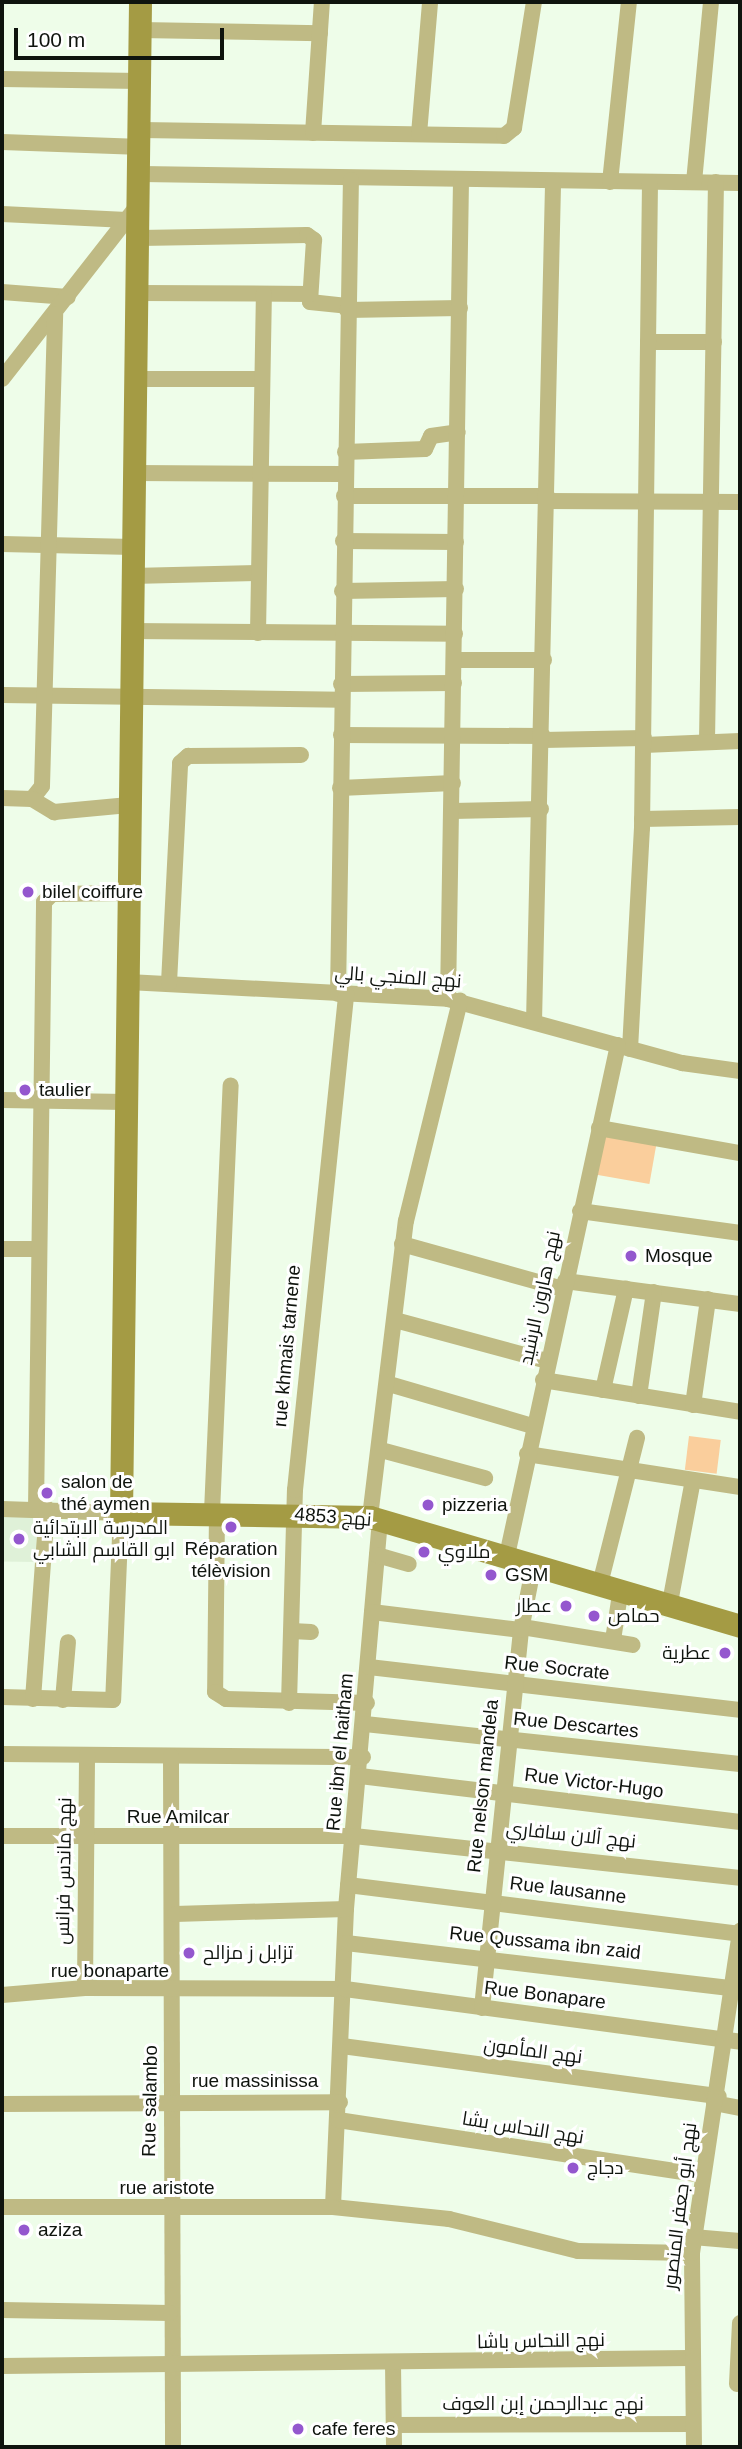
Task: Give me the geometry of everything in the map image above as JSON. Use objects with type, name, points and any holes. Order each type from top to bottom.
[{"type":"street","points":[[2,1697],[109,1702],[115,1695],[121,1513],[130,631],[139,293],[134,229],[141,201],[142,174],[140,2]]},
{"type":"street","points":[[313,132],[322,2]]},
{"type":"street","points":[[419,134],[429,2]]},
{"type":"street","points":[[2,142],[313,132],[511,133],[534,2]]},
{"type":"street","points":[[610,182],[629,2]]},
{"type":"street","points":[[694,182],[711,2]]},
{"type":"street","points":[[140,30],[320,33]]},
{"type":"street","points":[[2,79],[141,81]]},
{"type":"street","points":[[142,174],[351,180],[740,183]]},
{"type":"street","name":"rue khmais tarnene","points":[[289,1703],[294,1513],[342,994],[342,591],[351,180]]},
{"type":"street","name":"Rue ibn el haitham","points":[[333,2207],[345,1989],[346,1909],[363,1757],[377,1555],[375,1518],[381,1450],[402,1244],[454,1000],[454,660],[461,181]]},
{"type":"street","name":"نهج هارون الرشيد","points":[[506,1560],[599,1128],[624,1047],[642,819],[650,182]]},
{"type":"street","points":[[534,1022],[543,738],[553,183]]},
{"type":"street","points":[[707,741],[716,183]]},
{"type":"street","points":[[2,214],[134,229],[307,235],[313,240],[310,294],[314,306],[460,308]]},
{"type":"street","points":[[2,379],[68,297],[134,229]]},
{"type":"street","points":[[2,292],[68,297]]},
{"type":"street","points":[[139,293],[310,294]]},
{"type":"street","points":[[258,633],[264,294]]},
{"type":"street","points":[[32,800],[42,786],[46,695],[46,547],[55,314]]},
{"type":"street","points":[[648,342],[714,342]]},
{"type":"street","points":[[137,379],[262,379]]},
{"type":"street","points":[[345,452],[425,449],[434,435],[458,432]]},
{"type":"street","points":[[134,473],[260,477],[344,474]]},
{"type":"street","points":[[344,496],[457,494],[547,499],[740,502]]},
{"type":"street","points":[[343,541],[456,542]]},
{"type":"street","points":[[2,544],[133,547]]},
{"type":"street","points":[[132,576],[259,573]]},
{"type":"street","points":[[342,591],[456,589]]},
{"type":"street","points":[[130,631],[455,634]]},
{"type":"street","points":[[454,660],[544,660]]},
{"type":"street","points":[[2,695],[341,692],[454,683]]},
{"type":"street","points":[[341,735],[454,734],[644,741],[740,741]]},
{"type":"street","points":[[169,983],[180,763],[188,756],[301,755]]},
{"type":"street","points":[[341,788],[453,783]]},
{"type":"street","points":[[2,798],[32,800],[54,812],[129,805]]},
{"type":"street","points":[[453,811],[541,809]]},
{"type":"street","points":[[642,819],[740,817]]},
{"type":"street","points":[[33,1699],[41,1509],[37,1249],[44,902],[52,894],[128,893]]},
{"type":"street","name":"نهج المنجي بالي","points":[[128,982],[454,1000],[624,1047],[740,1071]]},
{"type":"street","points":[[231,1085],[214,1512],[215,1692],[226,1699],[289,1703],[367,1703]]},
{"type":"street","points":[[2,1100],[126,1102]]},
{"type":"street","points":[[599,1128],[740,1153]]},
{"type":"street","points":[[580,1211],[740,1233]]},
{"type":"street","points":[[402,1244],[564,1285],[654,1292],[740,1304]]},
{"type":"street","points":[[2,1249],[37,1249]]},
{"type":"street","points":[[603,1390],[626,1289]]},
{"type":"street","points":[[639,1396],[654,1292]]},
{"type":"street","points":[[693,1405],[708,1299]]},
{"type":"street","points":[[396,1320],[547,1362]]},
{"type":"street","points":[[543,1380],[740,1412]]},
{"type":"street","points":[[388,1384],[533,1426]]},
{"type":"street","points":[[613,1640],[610,1591],[636,1438]]},
{"type":"street","points":[[381,1450],[485,1478]]},
{"type":"street","points":[[527,1454],[740,1487]]},
{"type":"street","points":[[669,1608],[694,1480]]},
{"type":"street","points":[[2,1508],[121,1513]]},
{"type":"street","name":"نهج 4853","points":[[121,1513],[294,1513],[375,1518],[533,1569],[740,1626]]},
{"type":"street","points":[[377,1555],[408,1564]]},
{"type":"street","name":"Rue nelson mandela","points":[[482,2008],[521,1628],[533,1569]]},
{"type":"street","points":[[372,1612],[521,1628],[633,1645]]},
{"type":"street","points":[[292,1631],[311,1632]]},
{"type":"street","points":[[63,1700],[68,1642]]},
{"type":"street","name":"Rue Socrate","points":[[369,1667],[740,1710]]},
{"type":"street","name":"Rue Descartes","points":[[365,1724],[740,1764]]},
{"type":"street","points":[[2,1754],[363,1757]]},
{"type":"street","name":"نهج ماندس فرانس","points":[[85,1988],[87,1755]]},
{"type":"street","name":"Rue salambo","points":[[171,1756],[175,1914],[169,2209],[173,2447]]},
{"type":"street","name":"Rue Victor-Hugo","points":[[360,1776],[740,1822]]},
{"type":"street","name":"Rue Amilcar","points":[[2,1836],[174,1840],[354,1836]]},
{"type":"street","name":"نهج آلان سافاري","points":[[354,1836],[497,1848],[740,1878]]},
{"type":"street","name":"Rue lausanne","points":[[348,1885],[740,1933]]},
{"type":"street","points":[[175,1914],[346,1909]]},
{"type":"street","name":"نهج أبو جعفر المنصور","points":[[694,2447],[690,2358],[692,2245],[701,2175],[716,2099],[733,2040],[740,1933]]},
{"type":"street","name":"Rue Qussama ibn zaid","points":[[346,1943],[737,1989]]},
{"type":"street","name":"rue bonaparte","points":[[2,1995],[85,1988],[174,1993],[345,1989]]},
{"type":"street","name":"Rue Bonapare","points":[[345,1989],[733,2040]]},
{"type":"street","name":"نهج المأمون","points":[[342,2046],[716,2099],[740,2108]]},
{"type":"street","name":"rue massinissa","points":[[2,2104],[340,2102]]},
{"type":"street","name":"نهج النحاس بشا","points":[[338,2120],[701,2175]]},
{"type":"street","name":"rue aristote","points":[[2,2207],[333,2207],[449,2219],[578,2251],[740,2241]]},
{"type":"street","points":[[2,2310],[170,2313]]},
{"type":"street","points":[[737,2384],[740,2323]]},
{"type":"street","name":"نهج النحاس باشا","points":[[2,2366],[690,2358]]},
{"type":"street","points":[[393,2363],[394,2447]]},
{"type":"street","name":"نهج عبدالرحمن إبن العوف","points":[[394,2425],[693,2424]]},
{"type":"shaded area","points":[[602,1136],[656,1146],[649,1184],[595,1174]]},
{"type":"shaded area","points":[[689,1436],[721,1440],[717,1474],[685,1470]]},
{"type":"shaded area","name":"المدرسة الابتدائية ابو القاسم الشابي","points":[[2,1516],[37,1517],[36,1562],[2,1561]]},
{"type":"place","name":"bilel coiffure","points":[[28,892]]},
{"type":"place","name":"taulier","points":[[25,1090]]},
{"type":"place","name":"Mosque","points":[[631,1256]]},
{"type":"place","name":"salon de thé aymen","points":[[47,1493]]},
{"type":"place","name":"pizzeria","points":[[428,1505]]},
{"type":"place","name":"Réparation télèvision","points":[[231,1527]]},
{"type":"place","name":"المدرسة الابتدائية ابو القاسم الشابي","points":[[19,1539]]},
{"type":"place","name":"ملاوي","points":[[424,1552]]},
{"type":"place","name":"GSM","points":[[491,1575]]},
{"type":"place","name":"عطار","points":[[566,1606]]},
{"type":"place","name":"حماص","points":[[594,1616]]},
{"type":"place","name":"عطرية","points":[[725,1653]]},
{"type":"place","name":"تزابل ز مزالح","points":[[189,1953]]},
{"type":"place","name":"دجاج","points":[[573,2168]]},
{"type":"place","name":"aziza","points":[[24,2230]]},
{"type":"place","name":"cafe feres","points":[[298,2429]]}]
